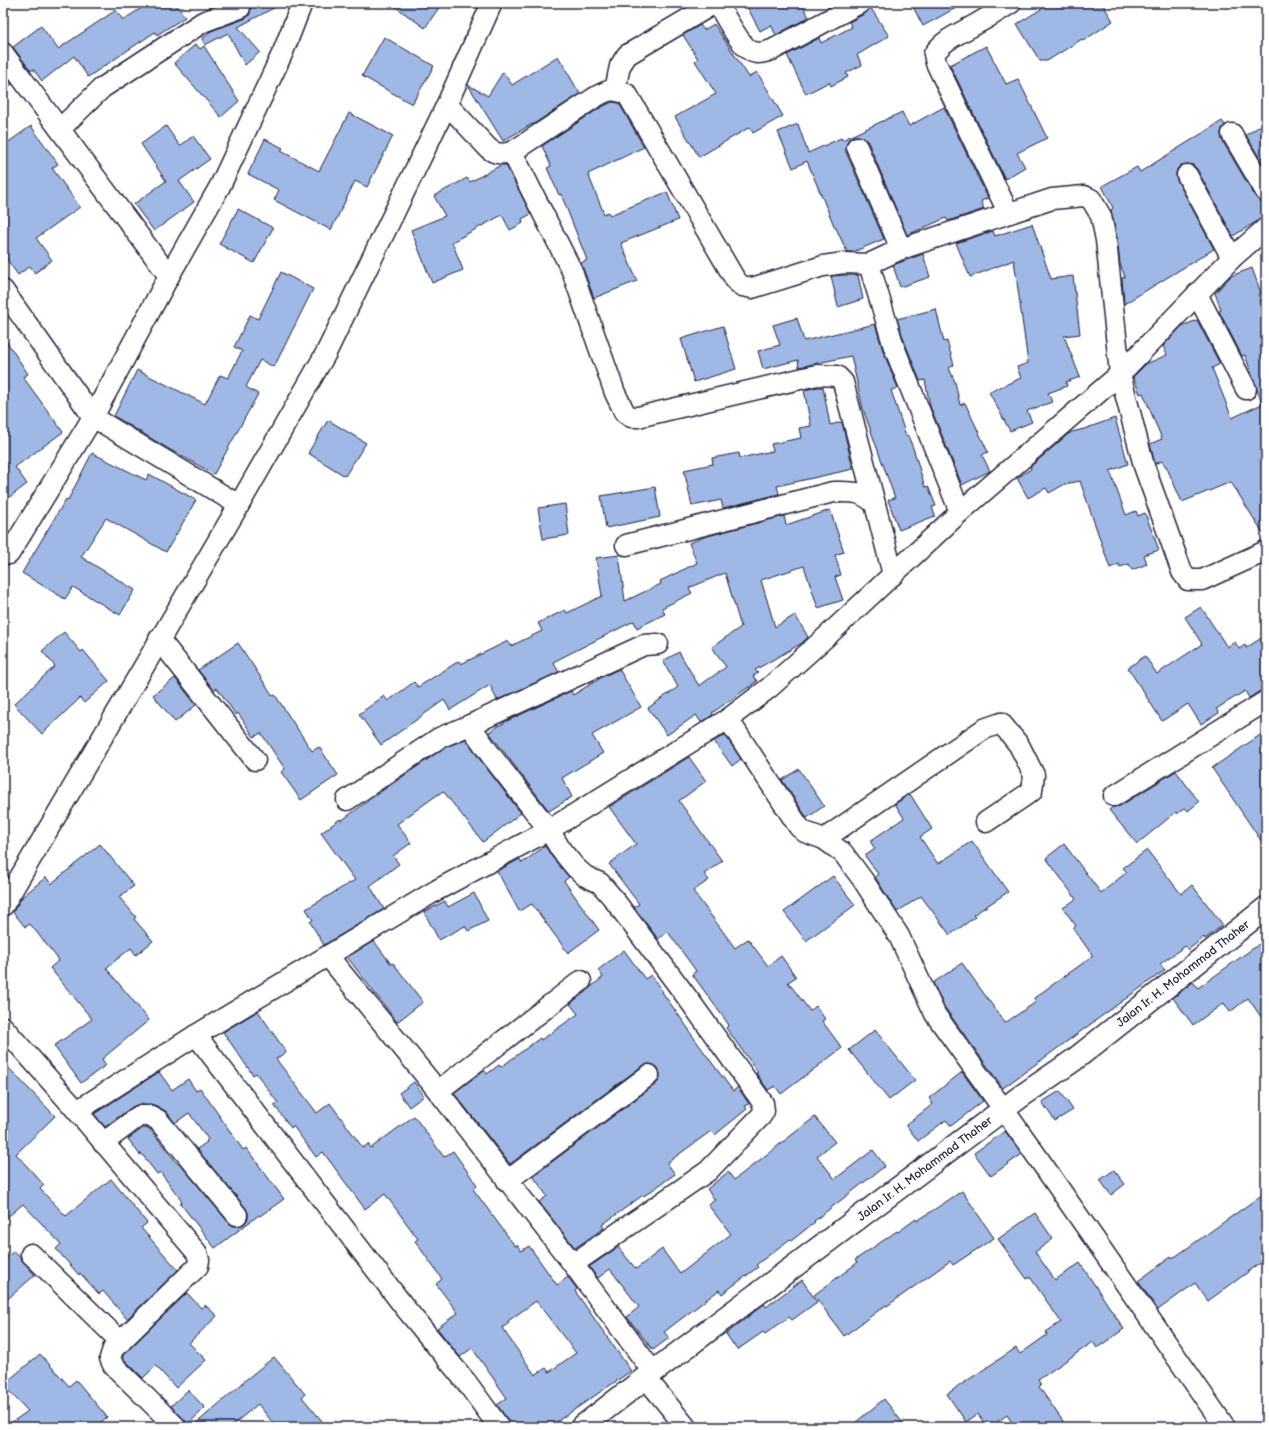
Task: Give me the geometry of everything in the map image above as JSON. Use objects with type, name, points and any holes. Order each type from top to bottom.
[{"type":"main road","name":"Jalan Ir. H. Mohammad Thaher","points":[[582,1427],[649,1375],[1020,1097],[1074,1060],[1264,914]]},
{"type":"street","points":[[5,556],[93,417],[220,186],[283,52],[302,3]]},
{"type":"street","points":[[3,906],[239,505],[326,353],[447,104],[492,3]]},
{"type":"street","points":[[615,90],[620,66],[627,55],[716,3],[742,44],[751,52],[761,53],[772,50],[860,3]]},
{"type":"street","points":[[1008,212],[936,63],[934,54],[939,47],[949,40],[1011,3]]},
{"type":"street","points":[[60,129],[102,88],[203,22],[240,8]]},
{"type":"street","points":[[3,53],[170,276]]},
{"type":"street","points":[[447,104],[494,153],[502,154],[512,152],[604,92],[615,90],[627,94],[736,282],[742,286],[752,288],[824,266],[844,263],[869,264],[901,249],[1008,212],[1052,199],[1084,196],[1091,199],[1101,216],[1106,240],[1120,374],[1144,466],[1182,572],[1188,580],[1202,580],[1266,551]]},
{"type":"street","points":[[1232,134],[1266,192]]},
{"type":"street","points":[[857,147],[901,249]]},
{"type":"street","points":[[512,152],[572,271],[615,392],[625,413],[631,417],[638,417],[817,376],[837,376],[843,382],[893,574]]},
{"type":"street","points":[[1187,175],[1232,258]]},
{"type":"street","points":[[77,1111],[196,1035],[437,890],[549,830],[728,719],[769,688],[960,512],[1120,374],[1232,258],[1266,228]]},
{"type":"street","points":[[869,264],[894,347],[960,512]]},
{"type":"street","points":[[3,290],[93,417],[239,505]]},
{"type":"street","points":[[1198,294],[1246,389]]},
{"type":"street","points":[[626,545],[833,492],[861,493],[875,504]]},
{"type":"street","points":[[159,639],[255,760]]},
{"type":"street","points":[[347,800],[439,738],[644,645],[658,644]]},
{"type":"street","points":[[1114,796],[1266,702]]},
{"type":"street","points":[[728,719],[804,832],[824,839],[843,853],[863,880],[899,936],[935,1014],[1033,1151],[1225,1427]]},
{"type":"street","points":[[824,839],[984,729],[1001,723],[1019,745],[1034,775],[1032,792],[986,822]]},
{"type":"street","points":[[470,725],[575,867],[585,876],[600,884],[612,897],[692,1004],[763,1103],[764,1111],[761,1116],[708,1171],[573,1264]]},
{"type":"street","points":[[328,956],[438,1091],[573,1264],[686,1427]]},
{"type":"street","points":[[438,1091],[581,981]]},
{"type":"street","points":[[3,1027],[77,1111],[197,1253],[199,1260],[198,1266],[113,1349],[110,1358],[113,1365],[176,1427]]},
{"type":"street","points":[[196,1035],[406,1309],[467,1383],[499,1427]]},
{"type":"street","points":[[507,1180],[649,1075]]},
{"type":"street","points":[[103,1143],[140,1116],[151,1116],[158,1120],[237,1215]]},
{"type":"street","points":[[31,1254],[121,1342]]},
{"type":"building","points":[[149,3],[175,3],[185,17],[157,35],[155,32],[88,77],[74,56],[42,81],[33,69],[31,71],[13,47],[41,26],[58,49],[116,10],[123,20]]},
{"type":"building","points":[[250,3],[283,3],[238,27],[260,52],[245,65],[228,33],[205,45],[202,39],[211,31],[249,16],[251,9]]},
{"type":"building","points":[[390,3],[442,3],[425,28]]},
{"type":"building","points":[[745,3],[801,3],[809,17],[776,35],[771,25],[760,31]]},
{"type":"building","points":[[911,3],[965,3],[923,26]]},
{"type":"building","points":[[1051,3],[1102,3],[1113,21],[1083,41],[1082,39],[1047,61],[1040,61],[1017,24]]},
{"type":"building","points":[[870,7],[889,36],[857,55],[862,65],[846,73],[848,77],[831,86],[829,82],[806,94],[787,55],[819,38],[821,43],[852,27],[849,22],[866,13]]},
{"type":"building","points":[[714,24],[749,77],[757,72],[783,116],[753,133],[750,127],[699,157],[675,117],[716,94],[695,61],[698,59],[683,35],[700,25],[704,30]]},
{"type":"building","points":[[384,37],[434,66],[412,104],[362,76]]},
{"type":"building","points":[[196,44],[200,49],[204,46],[239,101],[221,117],[174,63]]},
{"type":"building","points":[[986,46],[1006,84],[1018,79],[1047,138],[1017,153],[1025,167],[1005,179],[950,65]]},
{"type":"building","points":[[558,56],[580,94],[532,125],[503,141],[468,85],[488,96],[503,72],[512,85]]},
{"type":"building","points":[[3,72],[12,84],[3,91]]},
{"type":"building","points":[[612,102],[619,103],[644,147],[588,174],[604,214],[608,212],[610,215],[667,192],[678,220],[621,243],[637,281],[594,298],[581,263],[587,260],[561,194],[559,195],[547,168],[551,166],[542,146],[600,108]]},
{"type":"building","points":[[944,107],[988,198],[981,201],[984,209],[948,221],[946,218],[907,235],[868,142],[864,138],[853,136],[848,140],[846,152],[884,239],[853,252],[847,252],[835,228],[807,161],[793,168],[778,132],[798,124],[808,153],[841,138],[842,140],[902,112],[909,126]]},
{"type":"building","points":[[349,113],[393,136],[367,187],[355,181],[331,230],[274,200],[279,190],[248,174],[265,139],[283,148],[281,151],[319,171]]},
{"type":"building","points":[[1222,121],[1225,125],[1221,134],[1222,140],[1256,198],[1260,202],[1266,203],[1266,216],[1233,236],[1197,169],[1193,165],[1181,165],[1177,169],[1177,180],[1214,249],[1124,304],[1122,278],[1125,277],[1120,264],[1117,238],[1111,210],[1113,208],[1102,186],[1137,167],[1140,172]]},
{"type":"building","points":[[1266,122],[1266,169],[1246,135]]},
{"type":"building","points":[[31,126],[58,164],[52,168],[80,207],[36,238],[52,260],[35,273],[30,266],[18,275],[3,254],[3,146]]},
{"type":"building","points":[[166,126],[180,146],[193,136],[210,159],[179,181],[194,202],[154,231],[134,204],[166,181],[141,144]]},
{"type":"building","points":[[501,165],[506,165],[531,214],[522,219],[523,223],[510,230],[502,215],[452,242],[463,270],[432,283],[411,230],[445,216],[434,196],[467,178],[470,182]]},
{"type":"building","points":[[238,209],[273,228],[254,263],[219,244]]},
{"type":"building","points":[[1032,224],[1051,279],[1073,276],[1080,334],[1064,336],[1080,377],[1066,382],[1067,386],[1048,393],[1052,402],[1027,411],[1032,422],[1010,431],[989,392],[1021,378],[1017,367],[1028,363],[1014,260],[970,277],[956,243],[993,231],[995,236]]},
{"type":"building","points":[[923,254],[930,277],[900,287],[893,265]]},
{"type":"building","points":[[1252,268],[1261,293],[1258,294],[1266,315],[1266,538],[1231,482],[1182,502],[1166,466],[1162,461],[1155,464],[1150,444],[1162,439],[1143,393],[1140,394],[1133,377],[1146,364],[1167,355],[1163,346],[1182,326],[1197,320],[1220,364],[1212,368],[1232,418],[1262,404],[1245,355],[1242,356],[1219,311],[1221,310],[1215,293],[1231,276]]},
{"type":"building","points":[[281,272],[313,289],[274,367],[260,360],[246,387],[258,394],[214,474],[114,416],[137,370],[205,404],[220,375],[228,378],[242,351],[234,347],[250,315],[258,319]]},
{"type":"building","points":[[858,275],[863,299],[838,307],[831,276]]},
{"type":"building","points":[[936,309],[944,342],[947,341],[954,365],[949,368],[955,382],[960,405],[965,403],[988,452],[982,455],[990,471],[962,485],[930,406],[925,380],[920,381],[897,319]]},
{"type":"building","points":[[797,318],[804,341],[875,324],[883,351],[898,388],[891,390],[906,436],[908,435],[914,451],[925,487],[928,486],[936,506],[932,507],[935,516],[899,530],[888,500],[895,498],[863,409],[851,356],[799,367],[798,360],[763,369],[758,351],[780,345],[773,325]]},
{"type":"building","points":[[723,326],[736,369],[694,382],[681,339]]},
{"type":"building","points":[[3,336],[28,374],[23,377],[63,432],[15,467],[27,484],[3,502]]},
{"type":"building","points":[[823,387],[830,425],[842,422],[853,469],[777,486],[779,494],[723,508],[721,500],[692,506],[684,470],[713,464],[712,458],[739,453],[740,458],[773,451],[771,444],[801,438],[799,428],[811,426],[804,390]]},
{"type":"building","points":[[1115,418],[1128,464],[1110,471],[1126,515],[1136,511],[1138,516],[1145,513],[1159,550],[1144,555],[1147,564],[1132,570],[1129,564],[1120,567],[1119,564],[1110,568],[1080,481],[1065,484],[1049,493],[1046,488],[1028,498],[1017,478],[1031,469],[1030,467],[1067,435]]},
{"type":"building","points":[[328,420],[366,443],[345,476],[308,453]]},
{"type":"building","points":[[92,453],[146,480],[149,474],[196,500],[166,552],[106,518],[81,557],[135,590],[120,615],[73,587],[65,599],[22,573],[66,499],[68,500]]},
{"type":"building","points":[[655,487],[660,517],[606,528],[601,496]]},
{"type":"building","points":[[565,504],[569,535],[543,539],[538,508]]},
{"type":"building","points":[[830,510],[844,552],[835,555],[841,575],[835,577],[843,600],[818,608],[804,566],[761,580],[775,627],[795,615],[808,637],[802,643],[755,670],[758,673],[753,676],[757,681],[712,713],[713,715],[701,722],[696,715],[667,735],[648,708],[678,687],[663,661],[679,652],[699,686],[726,667],[712,647],[741,627],[725,573],[689,588],[692,593],[662,608],[665,614],[637,628],[634,621],[553,662],[559,672],[497,700],[490,685],[450,710],[444,700],[381,745],[359,714],[384,696],[388,701],[414,682],[418,687],[459,661],[461,664],[508,641],[511,646],[542,631],[538,623],[565,610],[567,613],[602,596],[596,558],[619,555],[625,601],[661,584],[660,581],[697,563],[689,543],[704,537],[784,516],[786,525]]},
{"type":"building","points":[[1201,607],[1227,647],[1235,642],[1239,649],[1245,645],[1246,648],[1266,635],[1266,690],[1260,691],[1249,698],[1245,691],[1216,709],[1219,713],[1201,724],[1188,704],[1162,721],[1128,668],[1145,656],[1157,674],[1202,644],[1185,617]]},
{"type":"building","points":[[64,632],[81,652],[83,650],[109,681],[84,703],[80,698],[42,734],[14,704],[55,666],[42,651]]},
{"type":"building","points":[[238,643],[312,751],[319,747],[338,775],[301,800],[281,772],[285,769],[261,733],[254,737],[238,713],[236,715],[217,688],[214,690],[198,670]]},
{"type":"building","points":[[619,669],[641,707],[592,735],[603,753],[562,778],[572,797],[549,811],[489,732],[507,721],[571,691],[573,695],[604,676]]},
{"type":"building","points":[[175,678],[196,705],[175,722],[153,695]]},
{"type":"building","points":[[1266,731],[1266,848],[1212,768]]},
{"type":"building","points":[[725,735],[741,759],[732,766],[714,741]]},
{"type":"building","points":[[466,739],[521,813],[483,842],[443,791],[397,824],[411,843],[393,856],[399,864],[370,886],[384,909],[324,945],[310,922],[313,920],[306,909],[355,880],[321,833],[340,819],[341,821],[444,748]]},
{"type":"building","points":[[689,757],[706,781],[679,801],[722,861],[704,874],[709,880],[693,891],[735,948],[748,939],[768,966],[781,956],[796,977],[788,982],[810,1011],[816,1006],[825,1019],[822,1021],[842,1048],[781,1094],[775,1086],[768,1090],[756,1073],[758,1072],[726,1028],[729,1025],[692,974],[696,971],[668,932],[658,939],[634,907],[639,904],[609,864],[636,844],[609,807]]},
{"type":"building","points":[[799,769],[824,806],[807,818],[782,780]]},
{"type":"building","points":[[1176,771],[1199,802],[1188,811],[1185,808],[1177,814],[1176,812],[1137,844],[1109,810],[1113,807],[1120,806]]},
{"type":"building","points":[[910,794],[932,829],[920,837],[938,864],[972,841],[1008,892],[973,915],[975,917],[950,935],[921,896],[897,912],[875,877],[878,874],[865,856],[875,849],[870,841],[904,818],[895,804]]},
{"type":"building","points":[[100,844],[134,886],[119,897],[136,917],[134,919],[153,941],[136,955],[131,948],[106,968],[149,1020],[102,1059],[106,1065],[81,1083],[54,1046],[92,1019],[50,968],[59,960],[30,924],[25,927],[13,912],[22,897],[46,877],[51,884]]},
{"type":"building","points":[[1064,844],[1101,893],[1127,872],[1123,868],[1147,850],[1181,894],[1192,885],[1223,925],[1205,939],[1204,937],[1188,950],[1185,946],[1160,964],[1165,970],[1003,1088],[945,1008],[933,983],[962,963],[1005,1023],[1036,1002],[1034,998],[1093,956],[1073,928],[1076,926],[1063,908],[1076,899],[1046,858]]},
{"type":"building","points":[[545,846],[569,877],[564,881],[599,930],[568,953],[532,904],[519,911],[497,871],[520,859],[522,863]]},
{"type":"building","points":[[833,876],[855,905],[806,941],[784,912]]},
{"type":"building","points":[[474,893],[488,921],[468,931],[465,926],[439,940],[424,912],[445,901],[448,907]]},
{"type":"building","points":[[1266,939],[1266,1024],[1248,998],[1230,1012],[1224,1003],[1193,1025],[1173,998],[1193,982],[1198,988]]},
{"type":"building","points":[[374,941],[423,1002],[397,1022],[347,957]]},
{"type":"building","points":[[624,950],[645,979],[651,975],[689,1031],[733,1091],[738,1087],[749,1104],[745,1106],[747,1109],[715,1135],[711,1131],[667,1163],[675,1174],[602,1225],[604,1228],[575,1248],[539,1202],[547,1196],[533,1176],[656,1084],[659,1080],[660,1074],[658,1068],[654,1065],[648,1064],[642,1066],[510,1164],[454,1093],[484,1070],[487,1074],[499,1065],[501,1067],[540,1038],[541,1040],[578,1014],[570,1004],[603,977],[598,970]]},
{"type":"building","points":[[258,1011],[286,1052],[276,1059],[317,1113],[330,1103],[363,1148],[368,1144],[371,1148],[414,1116],[444,1157],[453,1151],[477,1185],[473,1189],[515,1246],[517,1245],[521,1251],[529,1246],[557,1285],[568,1277],[577,1289],[575,1291],[577,1294],[631,1371],[549,1427],[510,1427],[508,1420],[497,1405],[507,1398],[472,1348],[460,1357],[437,1328],[458,1313],[436,1284],[442,1279],[415,1241],[418,1239],[385,1194],[365,1209],[323,1152],[316,1157],[293,1126],[291,1128],[274,1105],[278,1103],[256,1073],[253,1075],[223,1032]],"holes":[[[536,1301],[576,1353],[549,1372],[546,1368],[535,1375],[502,1328],[509,1323],[508,1321]]]},
{"type":"building","points":[[875,1030],[915,1080],[889,1100],[849,1050]]},
{"type":"building","points":[[3,1062],[55,1116],[16,1154],[44,1185],[40,1189],[66,1216],[111,1179],[147,1223],[141,1228],[178,1270],[127,1319],[103,1291],[99,1294],[80,1273],[79,1275],[56,1249],[61,1244],[23,1204],[3,1221]]},
{"type":"building","points":[[159,1072],[172,1090],[188,1079],[196,1091],[200,1088],[243,1150],[246,1148],[284,1199],[260,1216],[259,1215],[215,1248],[180,1203],[182,1201],[160,1172],[157,1174],[128,1139],[143,1128],[150,1129],[228,1222],[233,1226],[244,1224],[248,1219],[246,1208],[197,1149],[207,1142],[206,1141],[208,1139],[189,1113],[175,1123],[167,1112],[157,1106],[151,1104],[139,1104],[132,1107],[105,1127],[94,1114]]},
{"type":"building","points":[[962,1072],[983,1101],[951,1126],[946,1120],[918,1141],[906,1125],[933,1104],[929,1098]]},
{"type":"building","points":[[414,1082],[424,1096],[409,1107],[399,1093]]},
{"type":"building","points":[[1060,1091],[1073,1110],[1055,1121],[1042,1102]]},
{"type":"building","points":[[815,1117],[835,1142],[817,1156],[835,1179],[873,1150],[885,1166],[814,1221],[815,1222],[791,1241],[790,1239],[756,1265],[758,1267],[722,1294],[719,1290],[664,1332],[669,1338],[653,1350],[627,1317],[639,1307],[610,1269],[598,1278],[589,1267],[618,1247],[636,1269],[662,1249],[680,1274],[731,1234],[708,1205],[715,1200],[707,1189],[728,1172],[734,1180]]},
{"type":"building","points":[[1005,1131],[1022,1154],[991,1176],[974,1153]]},
{"type":"building","points":[[1114,1170],[1125,1184],[1111,1195],[1100,1180]]},
{"type":"building","points":[[962,1191],[994,1238],[953,1265],[950,1261],[844,1336],[814,1295],[857,1263],[855,1260],[897,1231],[898,1232],[916,1219],[917,1221]]},
{"type":"building","points":[[1266,1192],[1266,1259],[1208,1301],[1195,1283],[1158,1310],[1138,1281],[1171,1257],[1172,1259]]},
{"type":"building","points":[[1035,1213],[1053,1239],[1035,1252],[1055,1280],[1080,1263],[1124,1329],[1097,1348],[1093,1342],[1038,1380],[1041,1385],[1039,1387],[1067,1427],[1015,1427],[1007,1415],[990,1427],[987,1427],[978,1414],[966,1422],[947,1394],[1016,1348],[1020,1354],[1047,1335],[1046,1332],[1061,1322],[1030,1277],[1027,1279],[998,1239]]},
{"type":"building","points":[[14,1251],[35,1275],[3,1303],[3,1261]]},
{"type":"building","points":[[802,1280],[817,1302],[792,1320],[789,1317],[765,1334],[763,1332],[737,1350],[726,1334],[764,1304],[766,1307]]},
{"type":"building","points":[[187,1293],[201,1308],[205,1305],[217,1316],[189,1343],[206,1360],[176,1388],[156,1366],[143,1378],[123,1358],[123,1355]]},
{"type":"building","points":[[40,1354],[69,1386],[76,1380],[107,1417],[95,1427],[5,1427],[28,1411],[3,1385]]},
{"type":"building","points":[[274,1357],[305,1394],[302,1397],[327,1427],[276,1427],[258,1404],[230,1427],[192,1427],[243,1382]]},
{"type":"building","points":[[188,1390],[205,1408],[187,1425],[184,1419],[171,1406]]},
{"type":"building","points":[[884,1399],[906,1427],[850,1427]]}]
